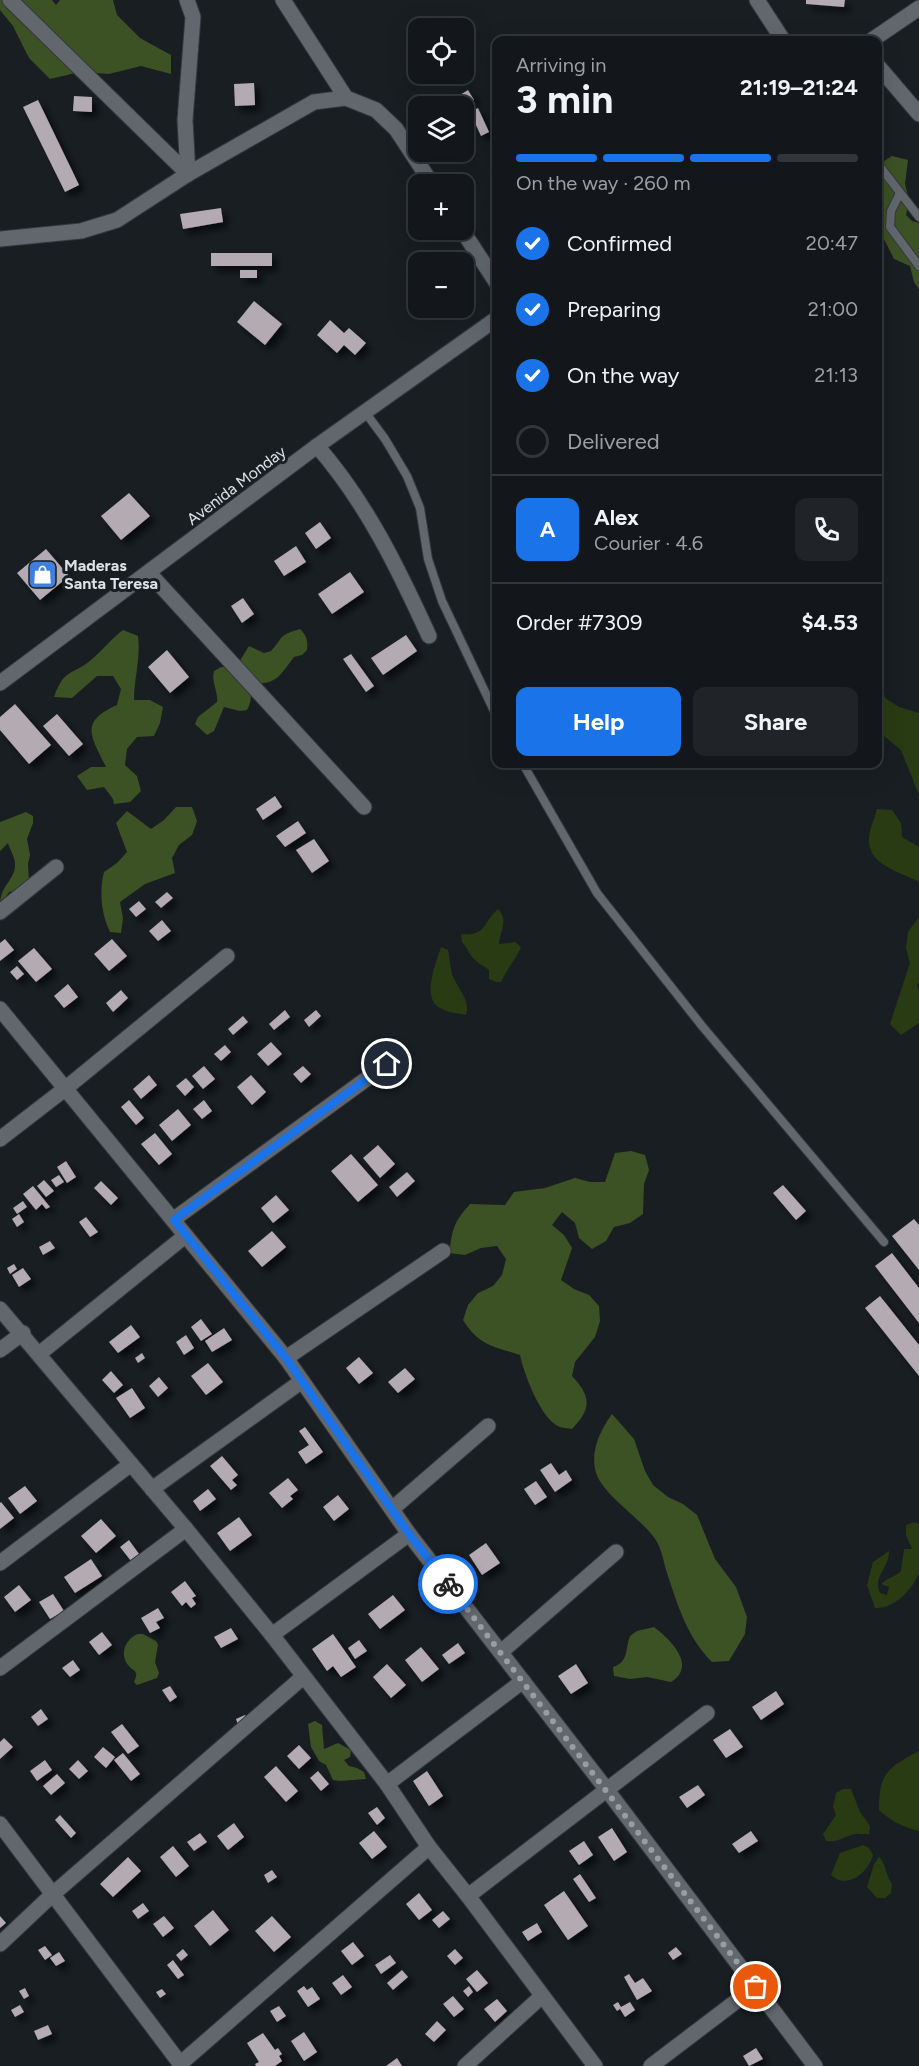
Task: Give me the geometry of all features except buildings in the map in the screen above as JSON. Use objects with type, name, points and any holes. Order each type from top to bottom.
[{"type":"street","points":[[10,0],[188,174]]},
{"type":"street","points":[[187,0],[193,17],[185,120],[188,174]]},
{"type":"street","points":[[283,0],[346,98]]},
{"type":"street","points":[[757,0],[780,36]]},
{"type":"street","points":[[878,36],[919,8]]},
{"type":"street","points":[[882,71],[919,114]]},
{"type":"street","points":[[0,239],[81,231],[117,220],[188,174],[314,102],[346,98],[376,110],[396,129],[425,174]]},
{"type":"street","points":[[469,240],[492,276]]},
{"type":"street","name":"Avenida Monday","points":[[0,683],[317,446],[492,322]]},
{"type":"street","points":[[317,446],[334,465],[371,519],[399,570],[429,636]]},
{"type":"street","points":[[149,573],[364,807]]},
{"type":"street","points":[[0,912],[56,867]]},
{"type":"street","points":[[0,1139],[227,956]]},
{"type":"street","points":[[0,1009],[286,1358],[409,1534],[607,1790],[815,2066]]},
{"type":"street","points":[[174,1220],[387,1064]]},
{"type":"street","points":[[39,1354],[185,1236]]},
{"type":"street","points":[[286,1358],[442,1251]]},
{"type":"street","points":[[0,1309],[152,1488],[272,1635],[387,1784],[429,1847],[596,2066]]},
{"type":"street","points":[[0,1350],[22,1333]]},
{"type":"street","points":[[152,1488],[302,1381]]},
{"type":"street","points":[[392,1509],[488,1426]]},
{"type":"street","points":[[0,1563],[131,1464]]},
{"type":"street","points":[[0,1668],[186,1529]]},
{"type":"street","points":[[272,1635],[409,1534]]},
{"type":"street","points":[[501,1652],[616,1552]]},
{"type":"street","points":[[0,1944],[53,1894],[303,1677]]},
{"type":"street","points":[[387,1784],[523,1681]]},
{"type":"street","points":[[468,1896],[707,1713]]},
{"type":"street","points":[[0,1824],[181,2065],[429,1847]]},
{"type":"street","points":[[651,2066],[756,1987]]},
{"type":"street","points":[[465,2066],[542,1996]]},
{"type":"lane","points":[[882,169],[919,217]]},
{"type":"lane","points":[[900,193],[891,211],[890,227],[919,266]]},
{"type":"lane","points":[[365,412],[385,439],[407,476],[420,507],[428,559],[442,601],[492,707]]},
{"type":"lane","points":[[525,768],[597,893],[702,1026],[884,1242]]},
{"type":"green space","points":[[0,0],[52,0],[56,5],[60,0],[113,0],[117,15],[140,38],[171,55],[171,74],[141,66],[109,74],[80,72],[50,79],[29,58],[13,26],[0,10]]},
{"type":"green space","points":[[892,156],[908,160],[905,184],[909,200],[906,215],[912,221],[919,223],[919,289],[914,282],[910,266],[894,259],[882,235],[882,162]]},
{"type":"green space","points":[[300,629],[306,639],[307,650],[302,655],[294,657],[281,674],[273,680],[261,683],[248,679],[251,695],[247,710],[240,711],[224,707],[214,731],[207,735],[195,724],[198,717],[217,702],[214,671],[221,667],[236,667],[249,646],[264,653],[271,651],[284,635]]},
{"type":"green space","points":[[123,630],[138,636],[139,652],[134,700],[150,700],[163,707],[160,723],[154,736],[137,737],[127,749],[125,765],[137,776],[141,791],[130,802],[114,804],[104,787],[87,790],[77,776],[91,767],[106,767],[93,739],[93,724],[105,711],[117,705],[121,689],[113,676],[97,676],[72,698],[54,697],[65,677],[91,660]]},
{"type":"green space","points":[[882,683],[885,698],[899,707],[919,713],[919,795],[901,750],[882,734]]},
{"type":"green space","points":[[176,807],[192,807],[197,821],[192,835],[179,845],[172,858],[175,873],[145,884],[120,902],[123,918],[121,933],[110,932],[102,902],[104,872],[127,852],[116,823],[127,811],[151,829],[164,820]]},
{"type":"green space","points":[[877,809],[892,810],[901,823],[902,837],[919,847],[919,882],[886,866],[873,854],[869,837]]},
{"type":"green space","points":[[26,812],[33,816],[27,839],[30,855],[29,881],[25,888],[9,892],[0,905],[2,893],[12,876],[15,863],[8,843],[0,851],[0,822]]},
{"type":"green space","points":[[498,909],[503,917],[499,944],[515,942],[521,947],[501,982],[489,979],[489,970],[471,956],[462,942],[461,934],[480,931]]},
{"type":"green space","points":[[919,917],[919,982],[917,986],[919,1023],[901,1035],[890,1024],[910,963],[906,948],[908,932]]},
{"type":"green space","points":[[441,947],[448,950],[452,974],[467,1004],[466,1015],[442,1009],[435,1004],[432,998],[431,981]]},
{"type":"green space","points":[[631,1151],[645,1155],[649,1170],[644,1184],[643,1214],[630,1223],[614,1227],[606,1241],[592,1249],[579,1238],[575,1223],[562,1212],[552,1225],[564,1235],[572,1248],[561,1280],[589,1295],[599,1306],[600,1321],[595,1337],[575,1362],[572,1376],[586,1396],[586,1409],[572,1429],[561,1427],[551,1421],[539,1405],[520,1355],[487,1344],[469,1329],[463,1320],[468,1305],[478,1293],[493,1286],[502,1275],[506,1259],[497,1246],[481,1248],[465,1255],[449,1253],[453,1232],[460,1216],[470,1204],[505,1205],[514,1192],[545,1188],[575,1178],[590,1182],[605,1182],[615,1153]]},
{"type":"green space","points":[[612,1414],[634,1439],[645,1471],[653,1485],[697,1515],[715,1559],[736,1587],[747,1617],[745,1634],[729,1661],[712,1662],[703,1652],[679,1609],[657,1542],[651,1533],[613,1497],[599,1479],[595,1469],[594,1454],[604,1426]]},
{"type":"green space","points":[[914,1522],[919,1524],[919,1573],[912,1586],[895,1602],[875,1608],[867,1585],[873,1562],[889,1551],[889,1557],[878,1582],[880,1593],[887,1595],[889,1587],[881,1584],[901,1571],[904,1549],[912,1549],[906,1535],[906,1525]]},
{"type":"green space","points":[[654,1627],[674,1645],[679,1653],[682,1668],[679,1676],[671,1682],[647,1677],[630,1679],[614,1676],[613,1667],[622,1662],[630,1636],[637,1631]]},
{"type":"green space","points":[[138,1634],[143,1634],[156,1641],[158,1645],[155,1662],[159,1673],[157,1678],[137,1685],[134,1682],[136,1673],[126,1662],[124,1652],[127,1643]]},
{"type":"green space","points":[[315,1721],[322,1725],[324,1749],[338,1743],[351,1750],[350,1757],[344,1760],[349,1766],[364,1772],[366,1779],[333,1780],[326,1765],[319,1761],[311,1747],[308,1724]]},
{"type":"green space","points":[[919,1751],[919,1831],[897,1823],[879,1810],[879,1797],[883,1779],[887,1773]]},
{"type":"green space","points":[[843,1789],[851,1789],[860,1812],[870,1826],[869,1834],[855,1834],[838,1840],[826,1841],[823,1834],[836,1815],[833,1807],[836,1793]]},
{"type":"green space","points":[[863,1845],[869,1848],[873,1855],[862,1873],[844,1881],[831,1875],[840,1853]]},
{"type":"green space","points":[[879,1857],[892,1884],[891,1893],[885,1898],[877,1898],[867,1887],[874,1864]]},
{"type":"way so far","points":[[448,1584],[756,1987]]},
{"type":"place","name":"Maderas Santa Teresa","points":[[43,574]]},
{"type":"route","points":[[387,1064],[174,1220],[286,1358],[409,1534],[448,1584]]}]
